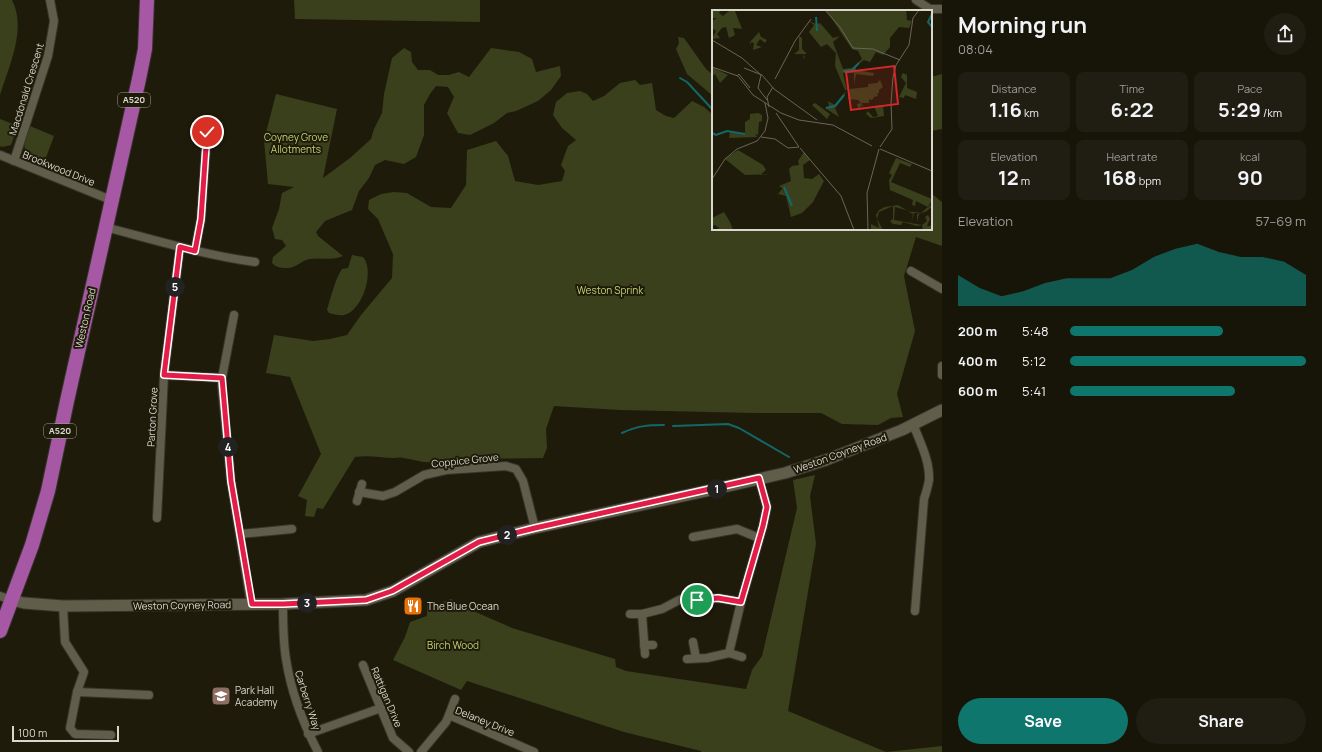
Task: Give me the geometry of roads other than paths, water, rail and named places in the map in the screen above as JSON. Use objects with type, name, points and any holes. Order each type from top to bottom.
[{"type":"highway","name":"Weston Road","points":[[0,631],[6,598],[32,545],[48,491],[145,49],[148,0]]},
{"type":"street","name":"Macdonald Crescent","points":[[14,160],[48,56],[54,21],[50,0]]},
{"type":"street","points":[[916,0],[930,9],[942,9]]},
{"type":"street","points":[[195,251],[201,219],[207,132]]},
{"type":"street","name":"Brookwood Drive","points":[[0,155],[111,200]]},
{"type":"street","points":[[105,227],[195,251],[235,260],[255,262]]},
{"type":"street","name":"Parton Grove","points":[[157,518],[164,375],[180,247]]},
{"type":"street","points":[[911,271],[942,289]]},
{"type":"street","points":[[234,315],[222,383],[231,481],[252,604]]},
{"type":"street","points":[[942,366],[942,375]]},
{"type":"street","points":[[164,375],[222,383]]},
{"type":"street","name":"Weston Coyney Road","points":[[6,598],[24,603],[63,606],[283,604],[366,600],[392,591],[479,542],[535,528],[785,473],[826,460],[913,424],[942,410]]},
{"type":"street","points":[[913,424],[929,470],[929,481],[924,499],[916,611]]},
{"type":"street","name":"Coppice Grove","points":[[362,484],[358,496],[383,496],[395,492],[424,475],[446,470],[506,466],[516,469],[522,481],[535,528]]},
{"type":"street","points":[[729,653],[741,602],[767,507],[759,478]]},
{"type":"street","points":[[240,534],[292,529]]},
{"type":"street","points":[[694,537],[737,530],[759,538]]},
{"type":"street","points":[[630,614],[642,614],[662,609],[681,599],[697,600],[718,598],[741,602]]},
{"type":"street","name":"Carberry Way","points":[[283,604],[285,658],[291,685],[308,734],[318,752]]},
{"type":"street","points":[[63,606],[65,642],[84,672],[77,692],[70,728],[75,734],[111,735]]},
{"type":"street","points":[[642,614],[644,650],[653,645]]},
{"type":"street","points":[[693,642],[692,659],[707,658],[729,653],[742,657]]},
{"type":"street","name":"Rattigan Drive","points":[[362,666],[393,738],[409,752]]},
{"type":"street","points":[[77,692],[149,695]]},
{"type":"street","points":[[449,715],[455,698]]},
{"type":"street","points":[[308,734],[380,708]]},
{"type":"street","name":"Delaney Drive","points":[[421,752],[446,722],[449,715],[534,752]]},
{"type":"waterway","points":[[680,78],[687,82],[712,109]]},
{"type":"waterway","points":[[673,426],[728,424],[739,428],[789,457]]},
{"type":"waterway","points":[[622,433],[642,426],[664,425]]},
{"type":"place","name":"The Blue Ocean","points":[[413,606]]},
{"type":"place","name":"Park Hall Academy","points":[[221,696]]},
{"type":"park label","name":"Coyney Grove Allotments","points":[[296,142]]},
{"type":"park label","name":"Weston Sprink","points":[[610,290]]},
{"type":"park label","name":"Birch Wood","points":[[453,645]]}]
